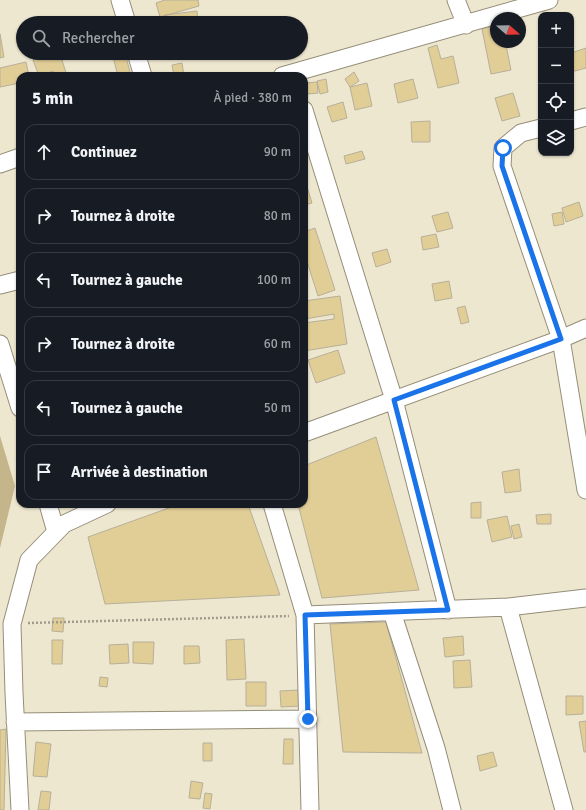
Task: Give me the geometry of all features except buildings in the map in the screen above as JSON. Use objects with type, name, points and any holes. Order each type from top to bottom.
[{"type":"street","points":[[120,0],[125,16]]},
{"type":"street","points":[[456,0],[466,25]]},
{"type":"street","points":[[300,72],[549,0]]},
{"type":"street","points":[[138,60],[142,72]]},
{"type":"street","points":[[574,120],[586,118]]},
{"type":"street","points":[[308,123],[394,400],[448,610]]},
{"type":"street","points":[[538,129],[521,133],[503,148],[502,166],[561,339],[586,490]]},
{"type":"street","points":[[0,164],[16,158]]},
{"type":"street","points":[[0,285],[16,281]]},
{"type":"street","points":[[308,432],[561,339],[586,328]]},
{"type":"street","points":[[0,344],[16,386]]},
{"type":"street","points":[[49,508],[56,532]]},
{"type":"street","points":[[20,810],[15,722],[7,695],[12,624],[29,560],[64,524],[98,508]]},
{"type":"street","points":[[273,508],[305,615],[310,810]]},
{"type":"street","points":[[305,615],[508,607],[586,598]]},
{"type":"street","points":[[508,607],[564,810]]},
{"type":"street","points":[[392,612],[436,748],[452,810]]},
{"type":"street","points":[[15,722],[308,719]]},
{"type":"path","points":[[12,624],[305,615]]},
{"type":"shaded area","points":[[0,436],[15,486],[0,548]]},
{"type":"route","points":[[308,719],[305,615],[448,610],[394,400],[561,339],[502,166],[503,148]]}]
